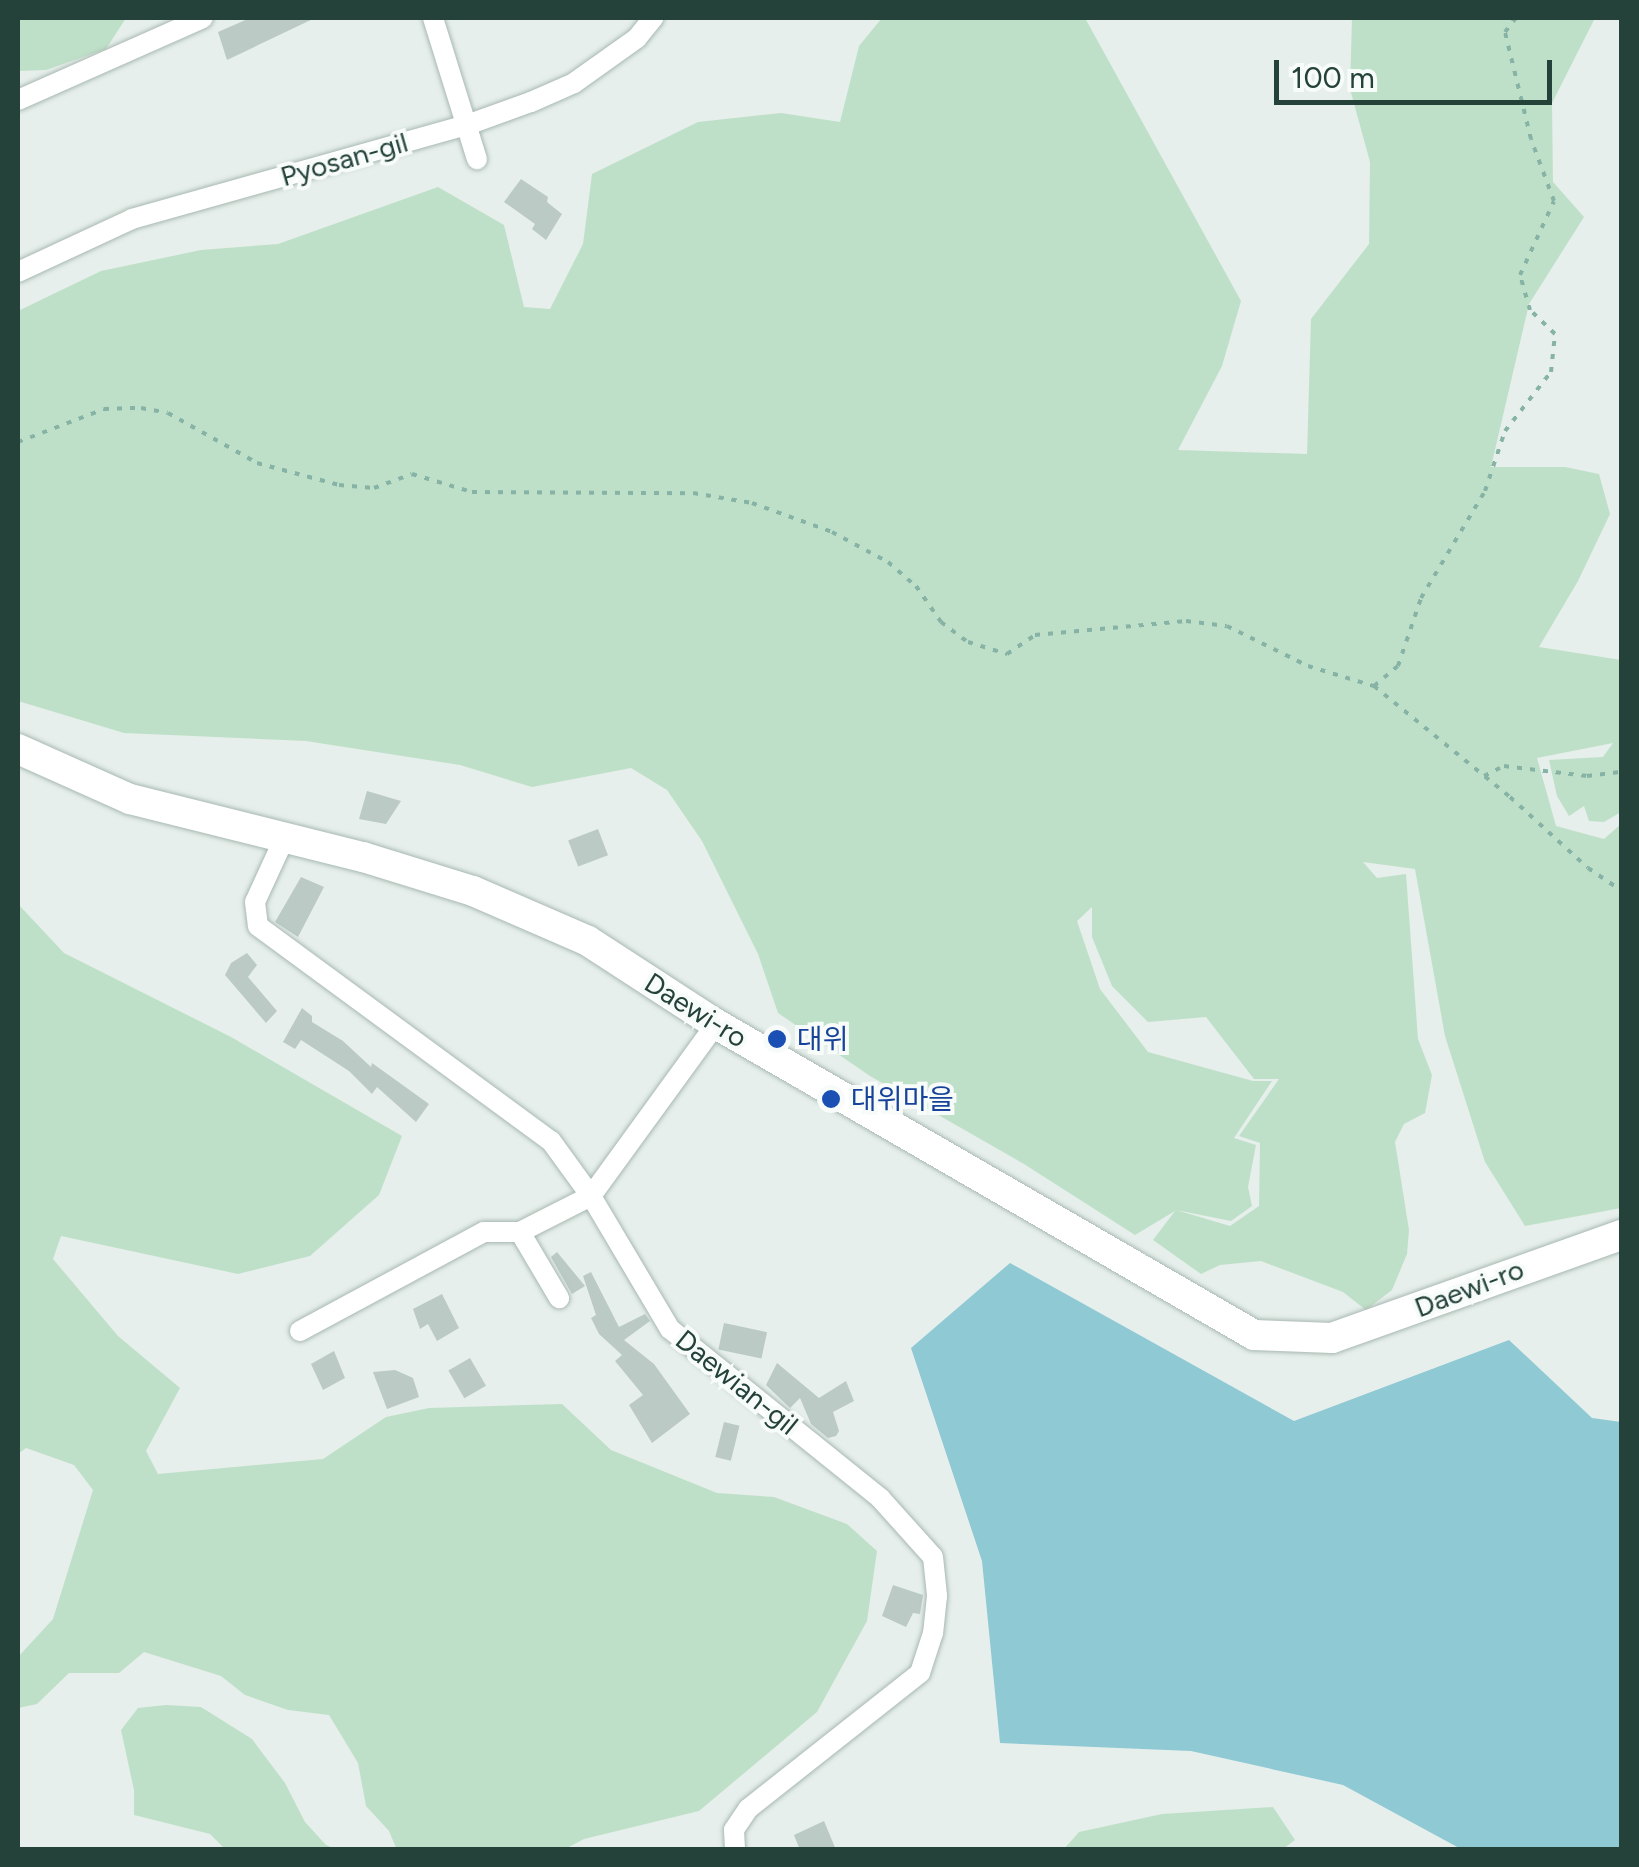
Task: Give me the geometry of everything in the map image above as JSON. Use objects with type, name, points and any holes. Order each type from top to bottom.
[{"type":"main road","name":"Daewi-ro","points":[[18,749],[130,799],[363,857],[474,891],[588,942],[716,1024],[1254,1335],[1332,1338],[1622,1235]]},
{"type":"street","points":[[18,100],[204,18]]},
{"type":"street","points":[[433,18],[477,158]]},
{"type":"street","name":"Pyosan-gil","points":[[18,272],[132,219],[466,125],[574,84],[638,38],[652,18]]},
{"type":"street","name":"Daewian-gil","points":[[284,839],[255,902],[258,926],[551,1142],[591,1196],[670,1330],[880,1498],[932,1558],[935,1614],[920,1673],[748,1809],[734,1830],[735,1850]]},
{"type":"street","points":[[300,1332],[484,1232],[520,1232],[591,1196],[716,1024]]},
{"type":"street","points":[[520,1232],[559,1298]]},
{"type":"path","points":[[1374,686],[1398,666],[1421,598],[1485,491],[1505,431],[1551,372],[1555,334],[1530,310],[1520,275],[1554,201],[1531,139],[1505,32],[1516,18]]},
{"type":"path","points":[[18,442],[104,409],[141,408],[168,414],[257,463],[339,484],[374,488],[412,474],[472,492],[584,489],[722,498],[792,516],[888,562],[916,586],[941,622],[968,642],[1007,654],[1035,635],[1186,621],[1227,626],[1308,666],[1374,686],[1588,868],[1622,891]]},
{"type":"path","points":[[1484,776],[1504,766],[1587,776],[1622,772]]},
{"type":"green space","points":[[18,18],[126,18],[106,49],[46,70],[18,71]]},
{"type":"green space","points":[[882,18],[1085,18],[1241,301],[1222,366],[1178,450],[1307,454],[1311,319],[1369,244],[1370,162],[1350,89],[1352,18],[1595,18],[1552,103],[1553,182],[1584,217],[1529,304],[1491,467],[1565,467],[1599,474],[1610,514],[1578,581],[1539,647],[1621,660],[1621,812],[1604,822],[1589,821],[1584,806],[1569,816],[1557,796],[1549,760],[1603,757],[1613,743],[1537,758],[1556,826],[1604,839],[1621,824],[1621,1208],[1525,1226],[1485,1162],[1445,1036],[1415,869],[1363,862],[1377,878],[1406,874],[1418,1039],[1432,1075],[1425,1113],[1404,1124],[1395,1142],[1409,1230],[1407,1254],[1392,1290],[1366,1310],[1343,1292],[1261,1261],[1220,1265],[1201,1274],[1153,1240],[1175,1211],[1135,1235],[1024,1164],[870,1076],[778,1013],[758,954],[702,841],[667,790],[631,768],[532,787],[460,765],[306,741],[124,733],[18,701],[18,311],[101,271],[201,250],[278,244],[438,187],[504,225],[524,307],[550,309],[583,244],[592,174],[698,122],[781,113],[840,122],[859,46]],"holes":[[[1092,907],[1092,937],[1112,986],[1148,1022],[1206,1017],[1254,1079],[1279,1079],[1239,1136],[1260,1143],[1259,1206],[1230,1226],[1176,1210],[1231,1221],[1252,1206],[1248,1187],[1256,1145],[1234,1138],[1272,1081],[1253,1081],[1148,1052],[1100,989],[1077,921]]]},
{"type":"green space","points":[[18,904],[64,953],[231,1037],[402,1136],[379,1195],[310,1256],[238,1274],[61,1236],[53,1259],[118,1336],[180,1388],[146,1451],[158,1474],[323,1459],[386,1417],[429,1408],[562,1404],[611,1450],[717,1493],[774,1497],[847,1524],[877,1551],[867,1621],[817,1712],[699,1811],[584,1839],[565,1849],[397,1850],[389,1831],[366,1806],[358,1763],[329,1715],[288,1710],[245,1695],[221,1676],[144,1652],[119,1673],[69,1673],[37,1704],[18,1708],[18,1657],[53,1619],[93,1490],[74,1465],[26,1448],[18,1454]]},
{"type":"green space","points":[[201,1707],[252,1739],[285,1783],[305,1822],[326,1845],[336,1849],[225,1849],[210,1834],[134,1815],[134,1790],[121,1730],[138,1708]]},
{"type":"green space","points":[[1273,1807],[1295,1840],[1283,1849],[1064,1849],[1079,1832],[1162,1814]]},
{"type":"water","points":[[1010,1263],[1294,1421],[1509,1340],[1592,1418],[1621,1422],[1621,1849],[1461,1849],[1343,1785],[1191,1751],[1000,1743],[982,1561],[911,1348]]},
{"type":"building","points":[[250,18],[315,18],[227,60],[218,32]]},
{"type":"building","points":[[521,179],[548,197],[547,202],[562,214],[546,240],[532,229],[535,224],[504,202]]},
{"type":"building","points":[[367,791],[401,801],[386,824],[359,819]]},
{"type":"building","points":[[598,829],[608,855],[578,867],[568,840]]},
{"type":"building","points":[[301,877],[324,887],[298,937],[275,922]]},
{"type":"building","points":[[247,953],[257,965],[248,977],[277,1011],[266,1023],[225,975],[231,963]]},
{"type":"building","points":[[302,1008],[312,1016],[312,1022],[343,1041],[371,1067],[372,1063],[429,1104],[416,1122],[377,1087],[372,1094],[349,1071],[301,1040],[295,1049],[283,1042]]},
{"type":"building","points":[[557,1252],[585,1286],[572,1294],[551,1257]]},
{"type":"building","points":[[591,1272],[619,1327],[645,1314],[650,1321],[624,1340],[654,1364],[690,1414],[652,1443],[629,1405],[643,1395],[615,1361],[622,1355],[599,1334],[591,1318],[596,1315],[583,1276]]},
{"type":"building","points":[[442,1294],[459,1328],[437,1341],[428,1324],[420,1329],[413,1309]]},
{"type":"building","points":[[724,1323],[767,1332],[761,1359],[718,1349]]},
{"type":"building","points":[[334,1351],[345,1378],[323,1390],[311,1364]]},
{"type":"building","points":[[470,1358],[486,1386],[464,1398],[448,1370]]},
{"type":"building","points":[[777,1363],[819,1398],[846,1381],[854,1401],[833,1412],[839,1431],[836,1436],[828,1438],[811,1424],[800,1398],[790,1408],[766,1385]]},
{"type":"building","points":[[395,1370],[413,1378],[419,1397],[387,1409],[373,1372]]},
{"type":"building","points":[[724,1422],[740,1426],[731,1461],[715,1457]]},
{"type":"building","points":[[893,1585],[923,1595],[920,1614],[913,1613],[906,1627],[882,1616]]},
{"type":"building","points":[[824,1821],[836,1850],[800,1850],[794,1835]]},
{"type":"place","name":"대위","points":[[777,1039]]},
{"type":"place","name":"대위마을","points":[[831,1099]]}]
